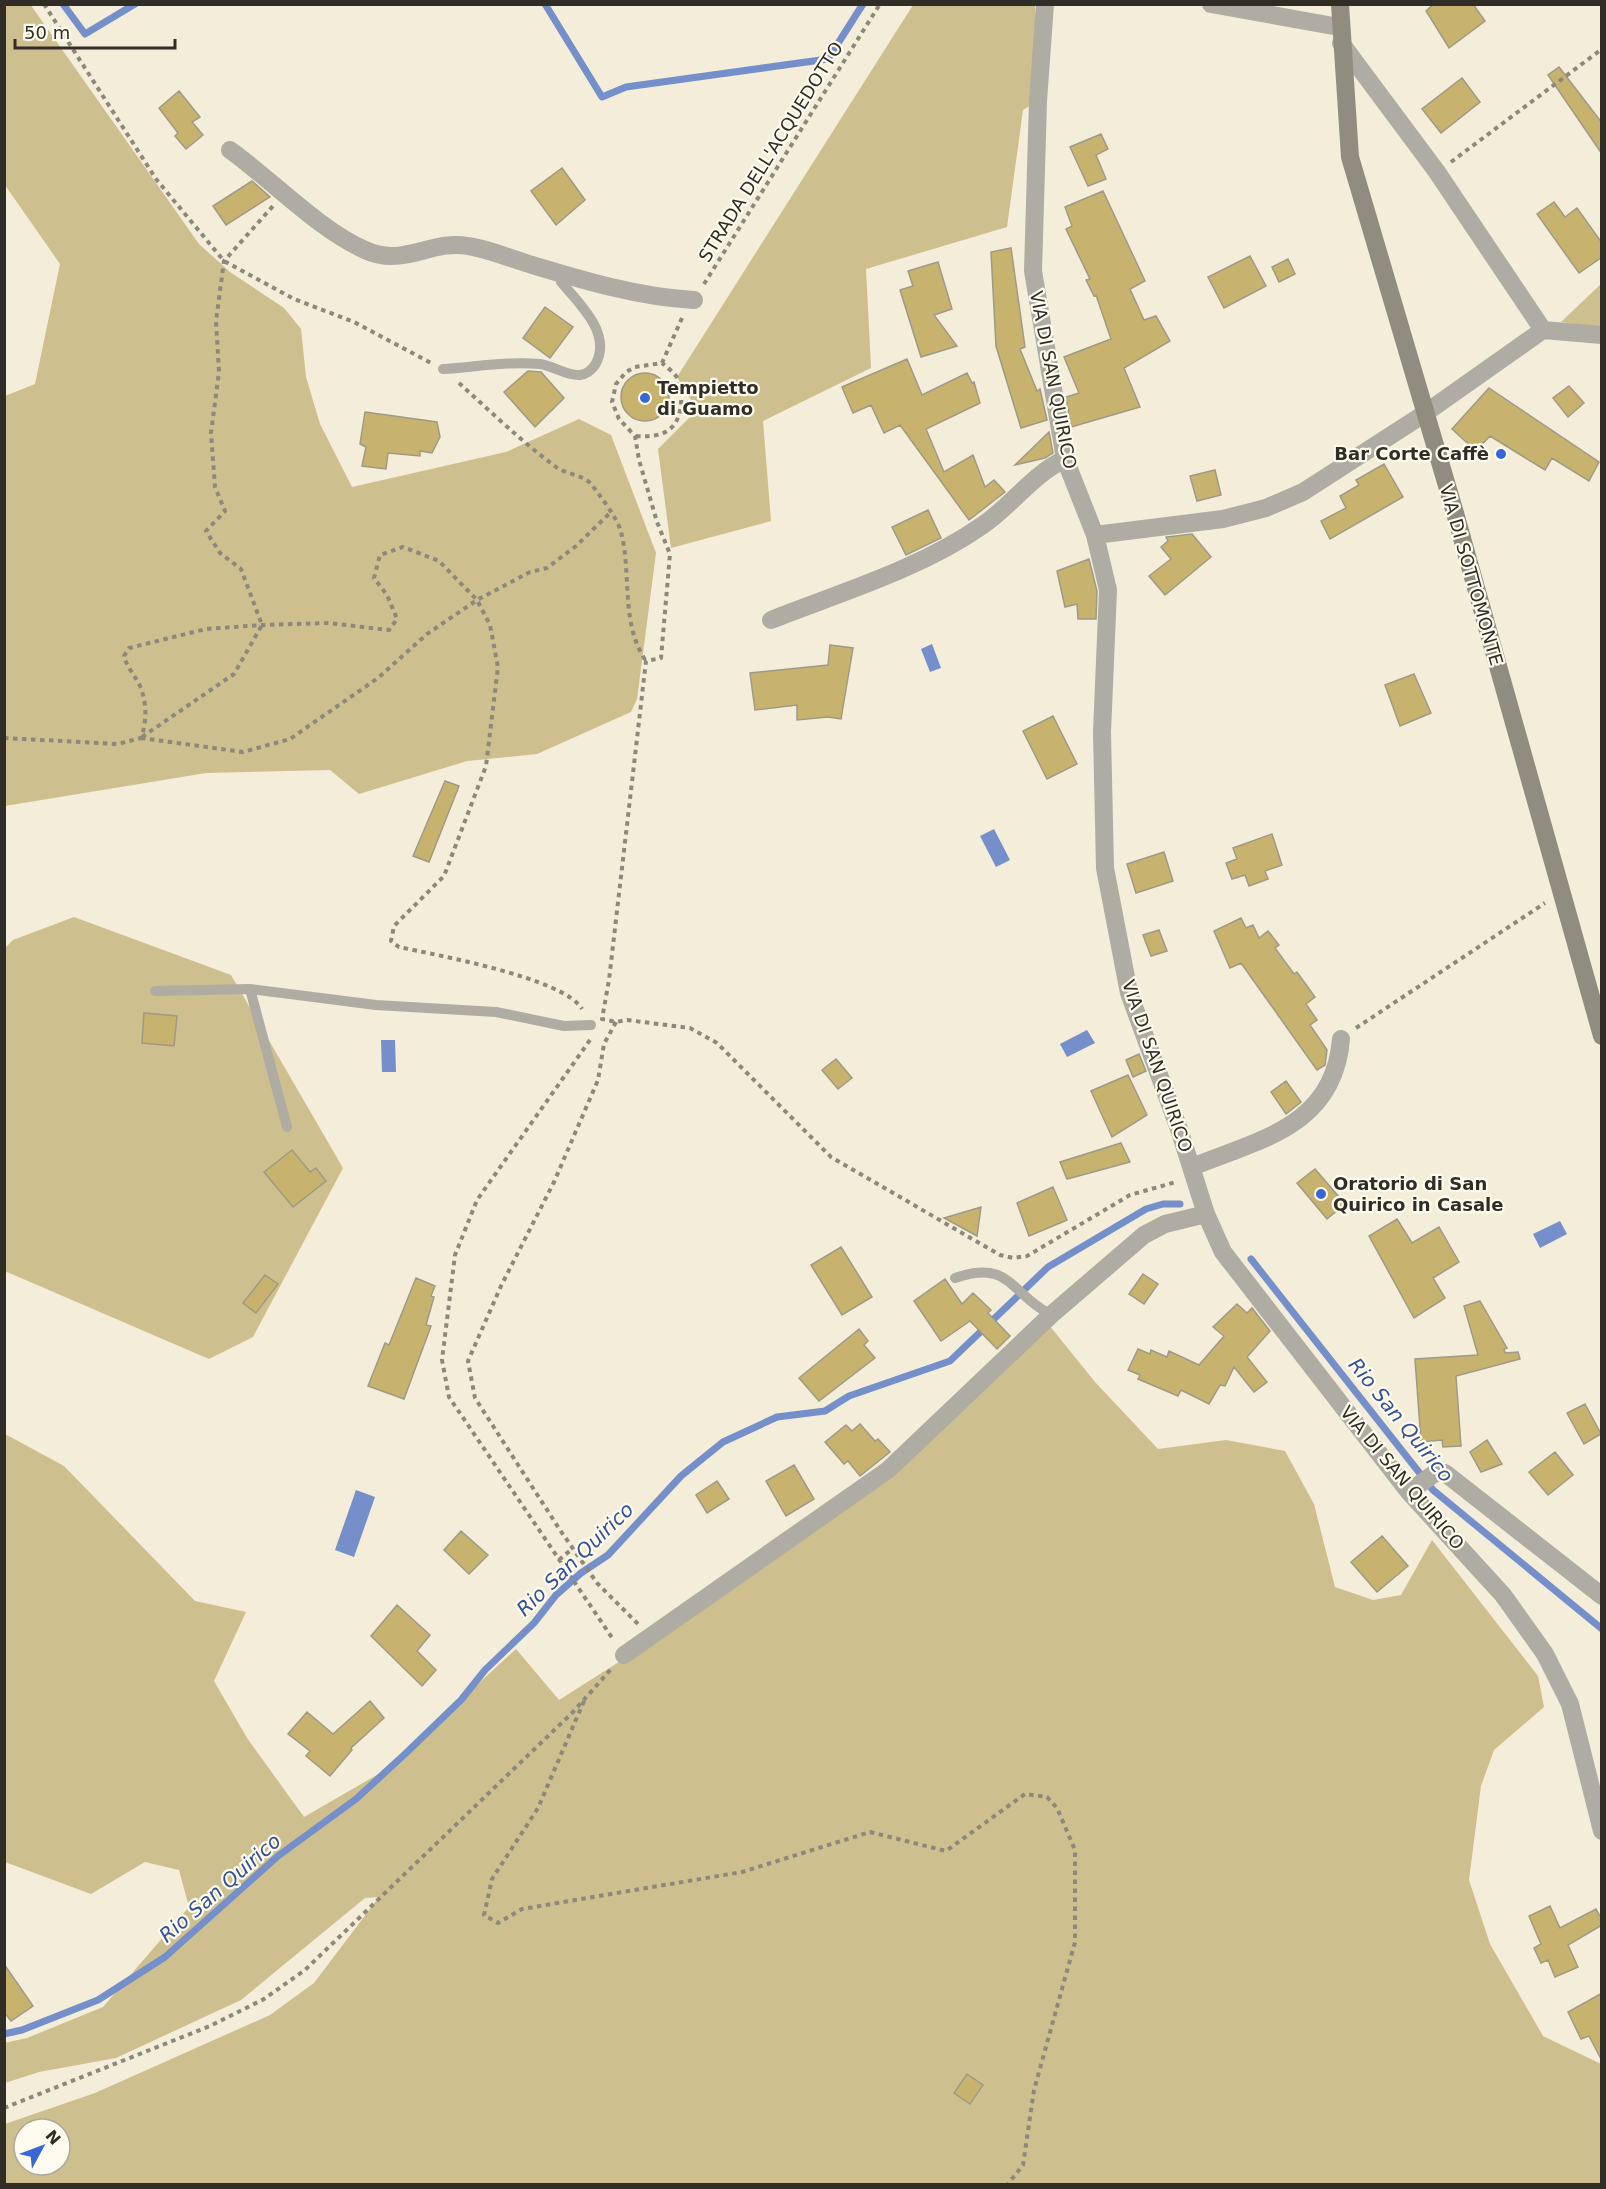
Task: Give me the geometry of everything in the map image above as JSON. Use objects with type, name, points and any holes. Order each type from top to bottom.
[{"type":"main road","name":"VIA DI SOTTOMONTE","points":[[1340,4],[1340,35],[1350,157],[1452,506],[1559,893],[1602,1036]]},
{"type":"street","name":"VIA DI SAN QUIRICO","points":[[1046,4],[1038,100],[1033,271],[1065,459],[1095,535],[1108,590],[1102,732],[1106,868],[1129,993],[1206,1214],[1223,1252],[1412,1490],[1503,1595],[1545,1654],[1570,1704],[1602,1831]]},
{"type":"street","points":[[1211,4],[1340,35],[1437,172],[1543,330]]},
{"type":"street","points":[[230,150],[286,193],[309,215],[366,250],[394,258],[466,245],[565,274],[666,298],[689,307]]},
{"type":"street","points":[[1095,535],[1223,519],[1266,508],[1303,492],[1424,414],[1543,330],[1602,334]]},
{"type":"street","points":[[771,620],[926,558],[984,524],[1050,466],[1065,459]]},
{"type":"street","points":[[1193,1173],[1284,1130],[1323,1097],[1339,1064],[1341,1039]]},
{"type":"street","points":[[624,1655],[888,1470],[1043,1311],[1144,1235],[1165,1224],[1206,1214]]},
{"type":"street","points":[[1412,1490],[1435,1473],[1445,1473],[1602,1596]]},
{"type":"lane","points":[[443,369],[543,364],[570,375],[583,375],[591,371],[600,356],[602,343],[593,324],[561,282],[565,274]]},
{"type":"lane","points":[[155,991],[250,989],[376,1005],[495,1012],[564,1026],[591,1025]]},
{"type":"lane","points":[[250,989],[287,1127]]},
{"type":"lane","points":[[956,1278],[975,1271],[1003,1275],[1043,1311]]},
{"type":"path","points":[[44,4],[156,179],[224,261],[294,299],[354,322],[443,369],[564,472],[576,474],[591,484],[621,529],[626,567],[627,606],[639,651],[645,661],[609,980],[602,1019],[690,1028],[717,1043],[831,1157],[1000,1255],[1013,1258],[1027,1256],[1130,1195],[1193,1173]]},
{"type":"path","name":"STRADA DELL'ACQUEDOTTO","points":[[662,363],[689,307],[880,4]]},
{"type":"path","points":[[1437,172],[1602,49]]},
{"type":"path","points":[[262,625],[241,569],[220,553],[206,531],[225,511],[215,487],[211,433],[219,372],[216,321],[224,261],[286,193]]},
{"type":"path","points":[[635,436],[654,436],[670,430],[680,417],[682,393],[680,385],[677,377],[662,363],[635,367],[616,384],[612,402],[620,419],[635,436],[639,460],[657,522],[670,554],[661,658],[645,661]]},
{"type":"path","points":[[141,738],[243,752],[290,739],[378,678],[427,634],[477,600],[530,572],[547,567],[576,546],[610,513]]},
{"type":"path","points":[[141,738],[147,721],[140,686],[127,666],[124,656],[129,648],[206,629],[262,625],[328,622],[389,630],[397,619],[387,595],[374,578],[380,555],[403,547],[439,561],[477,600],[490,625],[498,668],[486,765],[444,876],[394,926],[391,941],[399,947],[479,964],[528,978],[576,1001],[591,1025]]},
{"type":"path","points":[[4,738],[118,744],[141,738],[234,674],[262,625]]},
{"type":"path","points":[[1341,1039],[1559,893]]},
{"type":"path","points":[[616,1022],[604,1044],[598,1080],[554,1182],[501,1286],[468,1361],[475,1398],[574,1550],[597,1583],[627,1616],[652,1635]]},
{"type":"path","points":[[4,2108],[210,2026],[264,1999],[305,1970],[586,1697],[624,1655],[449,1397],[442,1360],[455,1255],[477,1200],[590,1039]]},
{"type":"path","points":[[559,1560],[574,1550]]},
{"type":"path","points":[[586,1697],[538,1808],[492,1879],[484,1915],[498,1923],[522,1909],[742,1872],[870,1832],[946,1851],[1026,1794],[1047,1797],[1057,1808],[1075,1850],[1075,1942],[1034,2090],[1023,2165],[1008,2184]]},
{"type":"shaded area","points":[[30,4],[199,244],[230,272],[284,308],[301,329],[306,377],[320,424],[352,487],[506,452],[579,419],[611,435],[656,553],[637,699],[631,712],[537,754],[467,761],[359,794],[330,770],[206,773],[5,806],[5,396],[35,384],[60,264],[5,185],[5,5]]},
{"type":"shaded area","points":[[913,5],[1035,5],[1038,101],[1023,110],[1007,227],[866,269],[871,368],[763,421],[771,521],[671,548],[658,449],[697,410],[677,377]]},
{"type":"shaded area","points":[[1601,284],[1601,328],[1561,322]]},
{"type":"shaded area","points":[[74,917],[231,975],[343,1168],[253,1337],[209,1359],[5,1273],[4,949],[13,940]]},
{"type":"shaded area","points":[[1049,1325],[1095,1382],[1158,1449],[1226,1440],[1285,1451],[1314,1504],[1335,1587],[1373,1600],[1401,1595],[1432,1540],[1538,1676],[1544,1707],[1494,1750],[1481,1786],[1469,1880],[1490,1944],[1543,2036],[1601,2064],[1601,2184],[5,2184],[5,2124],[12,2122],[12,2177],[72,2177],[72,2117],[25,2117],[95,2093],[270,2015],[314,1983],[379,1897],[365,1898],[241,2000],[116,2058],[39,2072],[5,2083],[4,2043],[27,2038],[103,2007],[189,1907],[179,1870],[145,1862],[91,1894],[5,1862],[5,1434],[64,1466],[195,1601],[246,1612],[214,1681],[247,1738],[304,1817],[382,1772],[516,1649],[559,1700],[663,1634],[892,1478]]},
{"type":"water","points":[[932,644],[941,668],[930,672],[921,649]]},
{"type":"water","points":[[994,829],[1010,860],[996,867],[980,836]]},
{"type":"water","points":[[1087,1030],[1095,1043],[1067,1057],[1060,1044]]},
{"type":"water","points":[[381,1040],[395,1040],[396,1072],[382,1072]]},
{"type":"water","points":[[1560,1221],[1567,1234],[1540,1248],[1533,1234]]},
{"type":"water","points":[[356,1490],[375,1497],[354,1557],[335,1550]]},
{"type":"building","points":[[1434,4],[1473,4],[1485,21],[1449,48],[1426,11]]},
{"type":"building","points":[[1559,67],[1602,123],[1602,154],[1548,75]]},
{"type":"building","points":[[1462,78],[1480,102],[1441,133],[1422,109]]},
{"type":"building","points":[[179,91],[200,117],[192,122],[203,135],[186,149],[175,136],[178,133],[159,108]]},
{"type":"building","points":[[1101,134],[1108,149],[1096,155],[1106,179],[1088,186],[1070,147]]},
{"type":"building","points":[[562,168],[585,200],[556,225],[531,191]]},
{"type":"building","points":[[252,181],[270,197],[226,225],[213,206]]},
{"type":"building","points":[[1103,191],[1145,281],[1130,289],[1144,320],[1156,316],[1170,341],[1124,368],[1140,407],[1071,427],[1066,397],[1079,393],[1064,357],[1111,339],[1096,295],[1094,296],[1086,280],[1090,279],[1066,229],[1072,226],[1065,207]]},
{"type":"building","points":[[1554,202],[1565,217],[1577,208],[1602,243],[1602,257],[1579,273],[1537,214]]},
{"type":"building","points":[[1011,248],[1025,347],[1020,349],[1037,391],[1040,389],[1047,420],[1021,428],[996,346],[991,252]]},
{"type":"building","points":[[1250,256],[1266,286],[1224,308],[1208,277]]},
{"type":"building","points":[[1288,259],[1295,274],[1279,282],[1272,267]]},
{"type":"building","points":[[938,262],[952,309],[934,315],[957,346],[921,357],[900,290],[913,286],[908,271]]},
{"type":"building","points":[[545,307],[573,327],[550,358],[523,338]]},
{"type":"building","points":[[907,359],[922,395],[967,373],[972,383],[974,382],[980,403],[926,429],[944,472],[973,455],[985,487],[994,480],[1005,492],[969,520],[900,425],[884,433],[871,405],[853,413],[842,387]]},
{"type":"building","points":[[528,371],[541,372],[564,398],[535,427],[504,392]]},
{"type":"building","name":"Tempietto di Guamo","points":[[645,373],[662,380],[669,397],[662,414],[645,421],[628,414],[621,397],[628,380]]},
{"type":"building","points":[[1569,386],[1584,403],[1568,417],[1553,398]]},
{"type":"building","points":[[1489,388],[1599,462],[1589,481],[1552,458],[1545,470],[1490,436],[1476,451],[1452,429]]},
{"type":"building","points":[[365,412],[437,422],[440,437],[432,453],[420,451],[420,456],[388,453],[386,469],[362,466],[366,447],[360,444]]},
{"type":"building","points":[[1049,432],[1053,453],[1045,458],[1015,465]]},
{"type":"building","points":[[1384,464],[1403,497],[1330,539],[1321,521],[1346,508],[1340,496],[1359,485],[1356,480]]},
{"type":"building","points":[[1215,470],[1221,495],[1197,501],[1190,476]]},
{"type":"building","points":[[928,510],[941,538],[906,555],[892,527]]},
{"type":"building","points":[[1192,534],[1211,557],[1165,595],[1149,576],[1171,559],[1161,547],[1168,541],[1166,537]]},
{"type":"building","points":[[1089,559],[1097,591],[1096,619],[1078,619],[1077,604],[1065,607],[1057,571]]},
{"type":"building","points":[[830,645],[853,648],[841,719],[828,717],[797,720],[797,705],[755,710],[750,673],[828,665]]},
{"type":"building","points":[[1414,674],[1431,713],[1400,726],[1385,685]]},
{"type":"building","points":[[1053,716],[1077,764],[1047,779],[1023,731]]},
{"type":"building","points":[[445,781],[459,786],[429,862],[413,856]]},
{"type":"building","points":[[1272,834],[1282,865],[1265,871],[1268,879],[1249,886],[1245,875],[1232,879],[1226,863],[1237,859],[1233,848]]},
{"type":"building","points":[[1164,852],[1173,881],[1136,893],[1127,864]]},
{"type":"building","points":[[1241,918],[1246,928],[1253,925],[1259,938],[1268,931],[1279,945],[1275,948],[1294,974],[1297,972],[1315,997],[1306,1004],[1317,1020],[1310,1025],[1327,1050],[1325,1065],[1317,1070],[1241,963],[1230,968],[1214,931]]},
{"type":"building","points":[[1159,930],[1167,951],[1151,956],[1143,935]]},
{"type":"building","points":[[144,1013],[177,1016],[174,1046],[142,1043]]},
{"type":"building","points":[[1139,1054],[1146,1071],[1133,1077],[1126,1060]]},
{"type":"building","points":[[836,1059],[852,1078],[838,1089],[822,1070]]},
{"type":"building","points":[[1128,1075],[1147,1115],[1112,1137],[1091,1091]]},
{"type":"building","points":[[1286,1081],[1301,1102],[1286,1114],[1271,1092]]},
{"type":"building","points":[[1121,1143],[1130,1162],[1067,1179],[1060,1162]]},
{"type":"building","points":[[292,1150],[310,1172],[316,1168],[326,1181],[293,1207],[264,1172]]},
{"type":"building","name":"Oratorio di San Quirico in Casale","points":[[1315,1169],[1345,1204],[1327,1219],[1297,1183]]},
{"type":"building","points":[[1053,1187],[1067,1220],[1029,1236],[1017,1203]]},
{"type":"building","points":[[981,1207],[977,1236],[944,1218]]},
{"type":"building","points":[[1397,1219],[1412,1243],[1439,1227],[1459,1262],[1433,1278],[1445,1298],[1414,1318],[1369,1236]]},
{"type":"building","points":[[841,1247],[872,1297],[842,1315],[811,1265]]},
{"type":"building","points":[[1143,1274],[1158,1284],[1144,1304],[1129,1294]]},
{"type":"building","points":[[265,1275],[278,1284],[256,1313],[243,1303]]},
{"type":"building","points":[[416,1278],[435,1286],[431,1296],[434,1297],[426,1325],[431,1326],[404,1399],[368,1386],[385,1343],[389,1345]]},
{"type":"building","points":[[945,1279],[962,1304],[973,1293],[991,1310],[988,1313],[1010,1336],[997,1349],[970,1321],[941,1341],[914,1301]]},
{"type":"building","points":[[1480,1301],[1507,1348],[1504,1349],[1505,1353],[1518,1352],[1520,1359],[1456,1376],[1461,1446],[1443,1447],[1442,1440],[1421,1442],[1415,1359],[1478,1355],[1464,1306]]},
{"type":"building","points":[[1237,1304],[1247,1313],[1252,1308],[1270,1331],[1247,1357],[1267,1382],[1254,1392],[1234,1367],[1225,1386],[1220,1385],[1209,1404],[1181,1390],[1178,1396],[1138,1379],[1140,1375],[1128,1370],[1138,1349],[1150,1354],[1151,1350],[1167,1357],[1169,1351],[1199,1365],[1224,1336],[1213,1327]]},
{"type":"building","points":[[859,1329],[868,1341],[864,1345],[875,1358],[819,1401],[799,1378]]},
{"type":"building","points":[[1585,1404],[1601,1434],[1584,1444],[1567,1413]]},
{"type":"building","points":[[860,1424],[875,1441],[878,1439],[890,1452],[860,1476],[848,1461],[844,1464],[825,1442],[846,1425],[852,1431]]},
{"type":"building","points":[[1487,1440],[1502,1464],[1481,1472],[1470,1452]]},
{"type":"building","points":[[1555,1452],[1573,1475],[1548,1495],[1529,1472]]},
{"type":"building","points":[[794,1465],[814,1499],[786,1516],[766,1481]]},
{"type":"building","points":[[717,1481],[729,1499],[707,1513],[696,1495]]},
{"type":"building","points":[[461,1531],[488,1555],[469,1574],[444,1550]]},
{"type":"building","points":[[1382,1536],[1408,1566],[1377,1592],[1351,1562]]},
{"type":"building","points":[[397,1605],[430,1635],[417,1651],[436,1670],[422,1686],[371,1636]]},
{"type":"building","points":[[370,1701],[384,1718],[351,1748],[352,1750],[330,1776],[306,1756],[310,1751],[288,1734],[307,1712],[333,1734]]},
{"type":"building","points":[[1550,1906],[1560,1928],[1596,1909],[1602,1920],[1602,1925],[1568,1945],[1578,1967],[1555,1977],[1548,1960],[1541,1963],[1534,1948],[1541,1944],[1529,1916]]},
{"type":"building","points":[[4,1964],[33,2006],[11,2021],[4,2012]]},
{"type":"building","points":[[1602,1993],[1602,2061],[1589,2036],[1581,2039],[1568,2012]]},
{"type":"building","points":[[967,2074],[983,2085],[970,2104],[954,2093]]},
{"type":"waterway","points":[[63,4],[85,34],[135,4]]},
{"type":"waterway","points":[[545,4],[602,97],[626,87],[828,59],[863,4]]},
{"type":"waterway","name":"Rio San Quirico","points":[[4,2034],[22,2030],[98,2000],[165,1957],[278,1856],[356,1799],[405,1754],[461,1700],[485,1670],[534,1623],[556,1595],[581,1573],[608,1555],[681,1476],[723,1442],[777,1417],[825,1411],[849,1396],[950,1361],[1048,1267],[1146,1209],[1163,1204],[1180,1204]]},
{"type":"waterway","name":"Rio San Quirico","points":[[1251,1259],[1433,1490],[1602,1629]]},
{"type":"place","name":"Tempietto di Guamo","points":[[645,398]]},
{"type":"place","name":"Bar Corte Caffè","points":[[1501,454]]},
{"type":"place","name":"Oratorio di San Quirico in Casale","points":[[1321,1194]]}]
